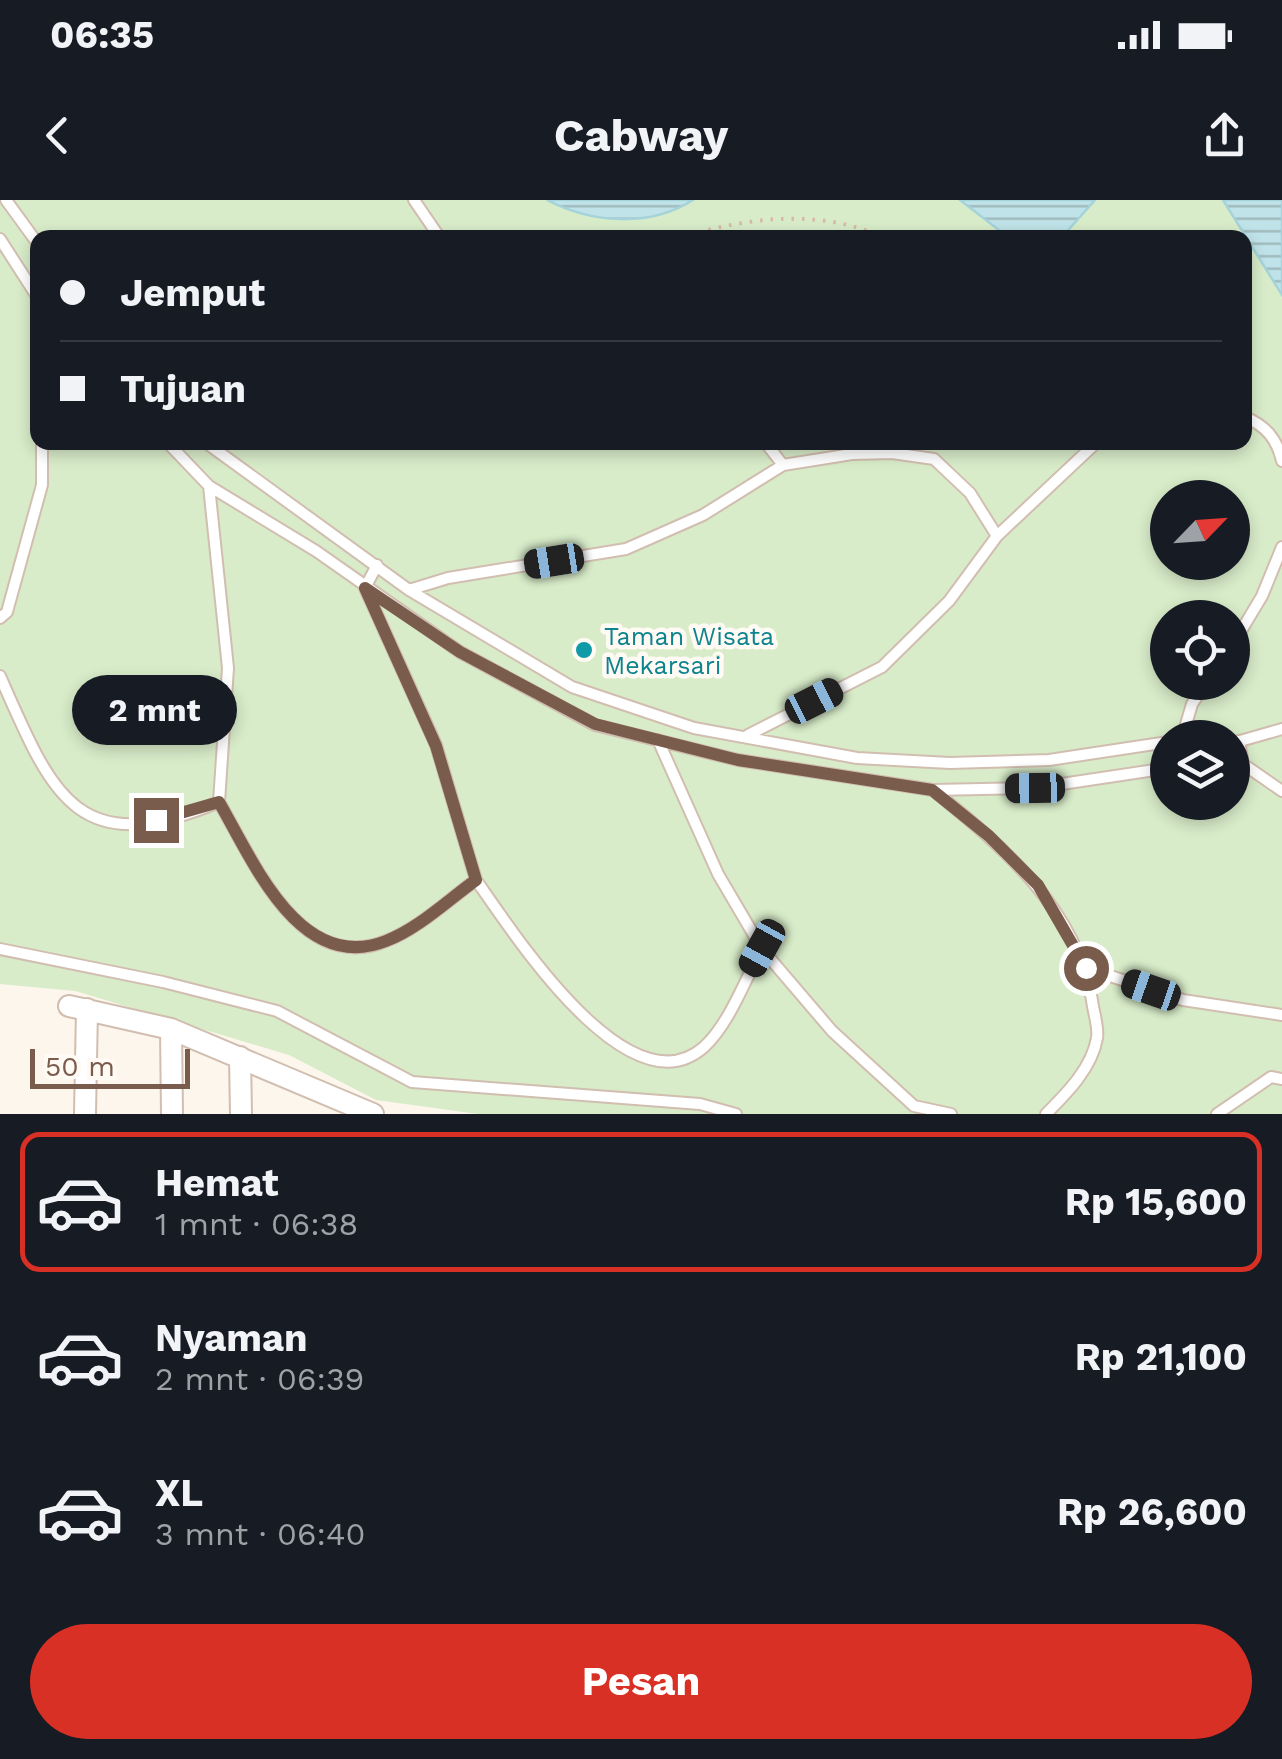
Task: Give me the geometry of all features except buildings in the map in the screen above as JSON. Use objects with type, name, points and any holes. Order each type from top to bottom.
[{"type":"street","points":[[85,1114],[78,1007],[171,1029],[240,1057],[342,1109],[373,1114]]},
{"type":"street","points":[[171,1029],[172,1114]]},
{"type":"street","points":[[240,1057],[241,1114]]},
{"type":"lane","points":[[6,200],[30,233]]},
{"type":"lane","points":[[414,200],[435,230]]},
{"type":"lane","points":[[0,240],[30,286]]},
{"type":"lane","points":[[1252,420],[1262,424],[1278,445],[1282,462]]},
{"type":"lane","points":[[0,618],[7,612],[42,486],[42,450]]},
{"type":"lane","points":[[175,450],[209,486],[316,551],[460,652],[595,724],[738,760],[932,790],[1035,788],[1150,771]]},
{"type":"lane","points":[[216,450],[409,590],[572,687],[694,728],[857,758],[950,763],[1049,760],[1150,745]]},
{"type":"lane","points":[[772,450],[784,465]]},
{"type":"lane","points":[[747,736],[882,666],[949,601],[998,536],[1088,450]]},
{"type":"lane","points":[[409,590],[448,578],[626,549],[703,514],[784,465],[852,454],[892,453],[934,459],[970,493],[998,536]]},
{"type":"lane","points":[[209,486],[228,668],[219,802],[263,878],[293,918],[325,944],[358,948],[386,941],[476,880]]},
{"type":"lane","points":[[1250,616],[1282,547]]},
{"type":"lane","points":[[365,588],[377,565]]},
{"type":"lane","points":[[365,588],[436,746],[476,880],[537,966],[602,1040],[650,1060],[683,1060],[702,1049],[762,948]]},
{"type":"lane","points":[[0,676],[52,785],[85,816],[118,826],[194,813],[219,802]]},
{"type":"lane","points":[[1250,739],[1282,729]]},
{"type":"lane","points":[[658,740],[718,874],[762,948],[832,1031],[914,1106],[951,1114]]},
{"type":"lane","points":[[1250,768],[1282,790]]},
{"type":"lane","points":[[932,790],[989,836],[1038,885],[1086,968],[1098,1037],[1076,1084],[1046,1114]]},
{"type":"lane","points":[[0,949],[163,982],[276,1011],[412,1082],[700,1104],[736,1114]]},
{"type":"lane","points":[[1086,968],[1183,1000],[1282,1016]]},
{"type":"lane","points":[[1216,1114],[1271,1077],[1282,1078]]},
{"type":"path","points":[[714,230],[776,216],[851,222],[868,230]]},
{"type":"green space","name":"Taman Wisata Mekarsari","points":[[0,200],[1282,200],[1282,1114],[478,1114],[376,1100],[289,1055],[75,991],[0,984]]},
{"type":"water","points":[[547,200],[693,200],[658,215],[620,219],[582,214]]},
{"type":"water","points":[[960,200],[1095,200],[1068,230],[999,230]]},
{"type":"water","points":[[1223,200],[1282,200],[1282,295],[1252,247],[1252,230],[1242,230]]},
{"type":"place","name":"Taman Wisata Mekarsari","points":[[584,650]]},
{"type":"route","points":[[156,820],[194,813],[219,802],[263,878],[293,918],[325,944],[358,948],[386,941],[476,880],[436,746],[365,588],[460,652],[595,724],[738,760],[932,790],[989,836],[1038,885],[1086,968]]}]
